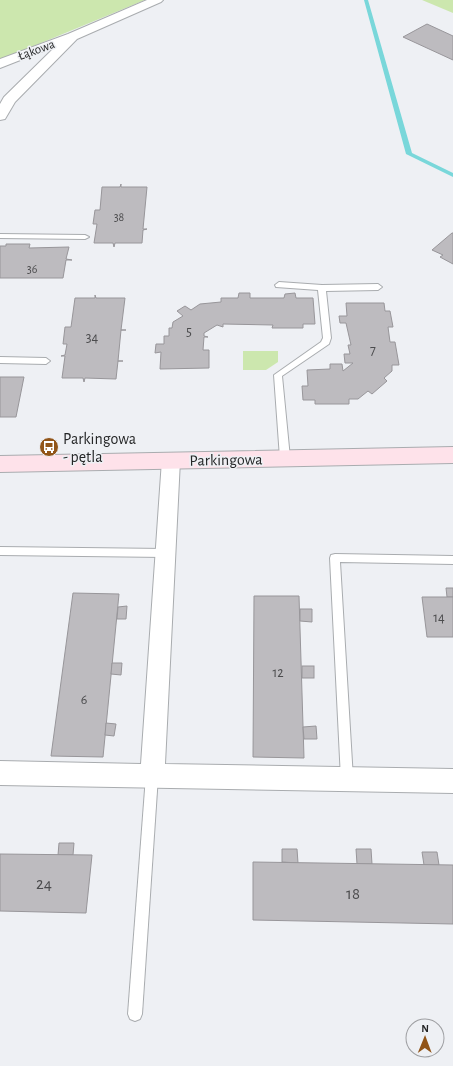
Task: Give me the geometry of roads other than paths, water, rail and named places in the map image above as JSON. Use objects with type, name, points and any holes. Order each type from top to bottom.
[{"type":"street","name":"Łąkowa","points":[[0,64],[73,36],[157,0]]},
{"type":"street","points":[[0,116],[9,100],[73,36]]},
{"type":"street","name":"Parkingowa","points":[[0,464],[453,455]]},
{"type":"street","points":[[152,776],[171,460]]},
{"type":"street","points":[[0,773],[453,781]]},
{"type":"lane","points":[[0,236],[85,237]]},
{"type":"lane","points":[[279,285],[322,288],[378,287]]},
{"type":"lane","points":[[285,458],[278,375],[325,344],[327,338],[322,288]]},
{"type":"lane","points":[[0,360],[46,361]]},
{"type":"lane","points":[[0,551],[165,552]]},
{"type":"lane","points":[[347,779],[335,558],[453,560]]},
{"type":"lane","points":[[135,1014],[152,776]]},
{"type":"waterway","points":[[366,0],[409,154],[453,175]]},
{"type":"place","name":"Parkingowa - pętla","points":[[49,447]]}]
